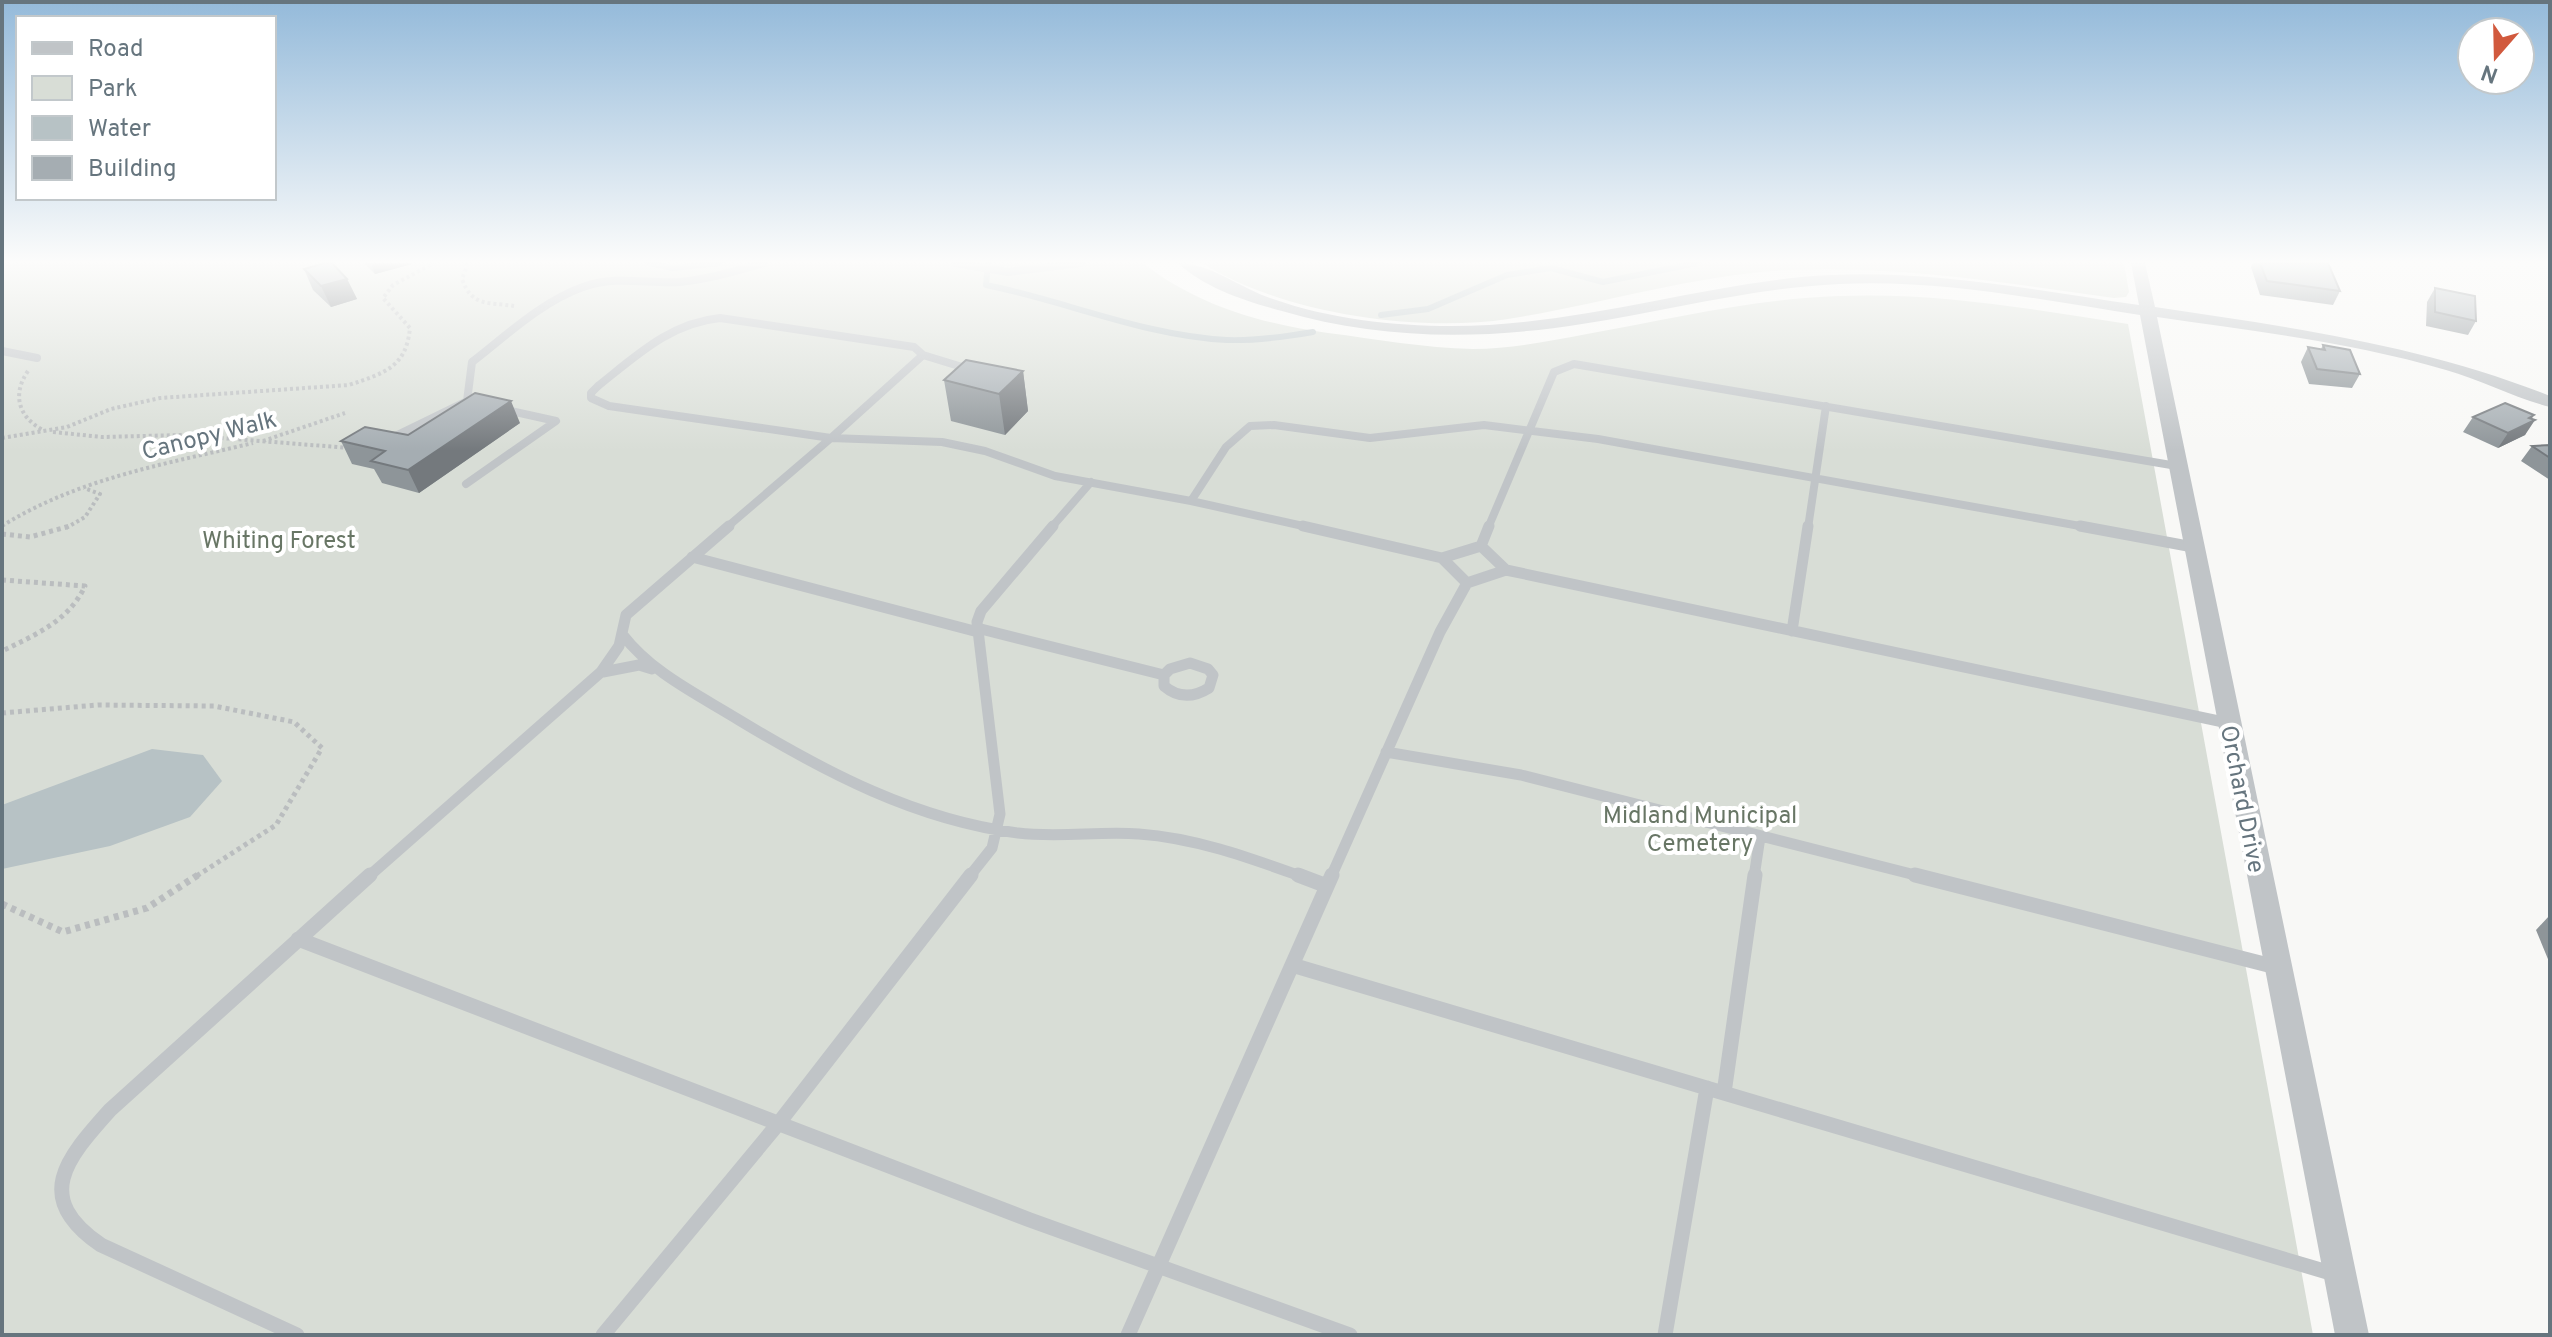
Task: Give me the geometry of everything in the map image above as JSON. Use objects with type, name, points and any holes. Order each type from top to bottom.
[{"type":"street","points":[[1389,325],[1469,329],[1538,325]]},
{"type":"street","name":"Orchard Drive","points":[[2149,325],[2352,1335]]},
{"type":"street","points":[[2236,325],[2372,347],[2475,376],[2550,402]]},
{"type":"lane","points":[[467,401],[472,362],[521,325]]},
{"type":"lane","points":[[686,325],[670,331],[591,393],[591,398],[609,406],[831,438],[942,442],[985,451],[1055,476],[1191,501],[1442,558],[1481,546],[1554,372],[1574,364],[2177,466]]},
{"type":"lane","points":[[761,325],[914,347],[923,355],[981,373]]},
{"type":"lane","points":[[2,351],[37,358]]},
{"type":"lane","points":[[297,1335],[101,1245],[75,1228],[63,1207],[61,1189],[68,1165],[91,1133],[128,1095],[298,939],[601,672],[612,659],[626,615],[923,355]]},
{"type":"lane","points":[[380,444],[426,418],[467,401],[482,404]]},
{"type":"lane","points":[[1792,631],[1826,406]]},
{"type":"lane","points":[[466,484],[556,421],[496,407]]},
{"type":"lane","points":[[1191,501],[1236,435],[1252,425],[1374,438],[1461,424],[1530,430],[2193,547]]},
{"type":"lane","points":[[603,1335],[778,1124],[992,848],[1000,814],[978,630],[981,611],[1091,482]]},
{"type":"lane","points":[[1481,546],[1506,570]]},
{"type":"lane","points":[[692,557],[1164,675]]},
{"type":"lane","points":[[1442,558],[1467,583]]},
{"type":"lane","points":[[1128,1335],[1440,632],[1467,583],[1506,570],[2228,723]]},
{"type":"lane","points":[[622,634],[633,651],[660,671],[832,775],[904,804],[996,829],[1046,834],[1150,835],[1186,841],[1265,863],[1327,886]]},
{"type":"lane","points":[[601,672],[639,665],[660,671]]},
{"type":"lane","points":[[1386,752],[1487,767],[2276,967]]},
{"type":"lane","points":[[1724,1093],[1760,837]]},
{"type":"lane","points":[[298,939],[1030,1220],[1350,1335]]},
{"type":"lane","points":[[1292,965],[2338,1275]]},
{"type":"lane","points":[[1665,1335],[1707,1088]]},
{"type":"path","points":[[2,438],[67,427],[111,409],[160,398],[349,385],[378,375],[400,360],[410,343],[407,325]]},
{"type":"path","points":[[37,358],[19,384],[16,394],[29,423],[49,431],[96,436],[180,435],[340,448],[380,444]]},
{"type":"path","name":"Canopy Walk","points":[[2,526],[23,510],[81,487],[286,435],[345,413]]},
{"type":"path","points":[[2,534],[38,538],[75,525],[95,509],[100,494],[81,487]]},
{"type":"path","points":[[2,580],[85,586],[80,602],[40,632],[2,651]]},
{"type":"path","points":[[2,713],[98,705],[214,706],[294,722],[322,748],[276,825],[147,908],[63,932],[2,904]]},
{"type":"green space","name":"Midland Municipal Cemetery","points":[[2,325],[1287,325],[1418,345],[1473,349],[1545,342],[1632,325],[2128,325],[2313,1335],[2,1335]]},
{"type":"water","points":[[152,749],[203,755],[222,781],[190,817],[110,846],[2,869],[2,805]]},
{"type":"building","points":[[2323,345],[2350,350],[2360,374],[2317,369],[2308,347],[2325,350]]},
{"type":"building","points":[[966,360],[1023,371],[999,394],[944,380]]},
{"type":"building","points":[[475,393],[511,401],[408,470],[371,461],[385,451],[341,441],[365,427],[408,435]]},
{"type":"building","points":[[2505,403],[2534,415],[2529,418],[2535,420],[2508,433],[2473,417]]},
{"type":"building","points":[[2550,445],[2550,458],[2532,446]]},
{"type":"waterway","points":[[1138,325],[1227,340],[1313,332]]},
{"type":"park label","name":"Whiting Forest","points":[[279,540]]}]
